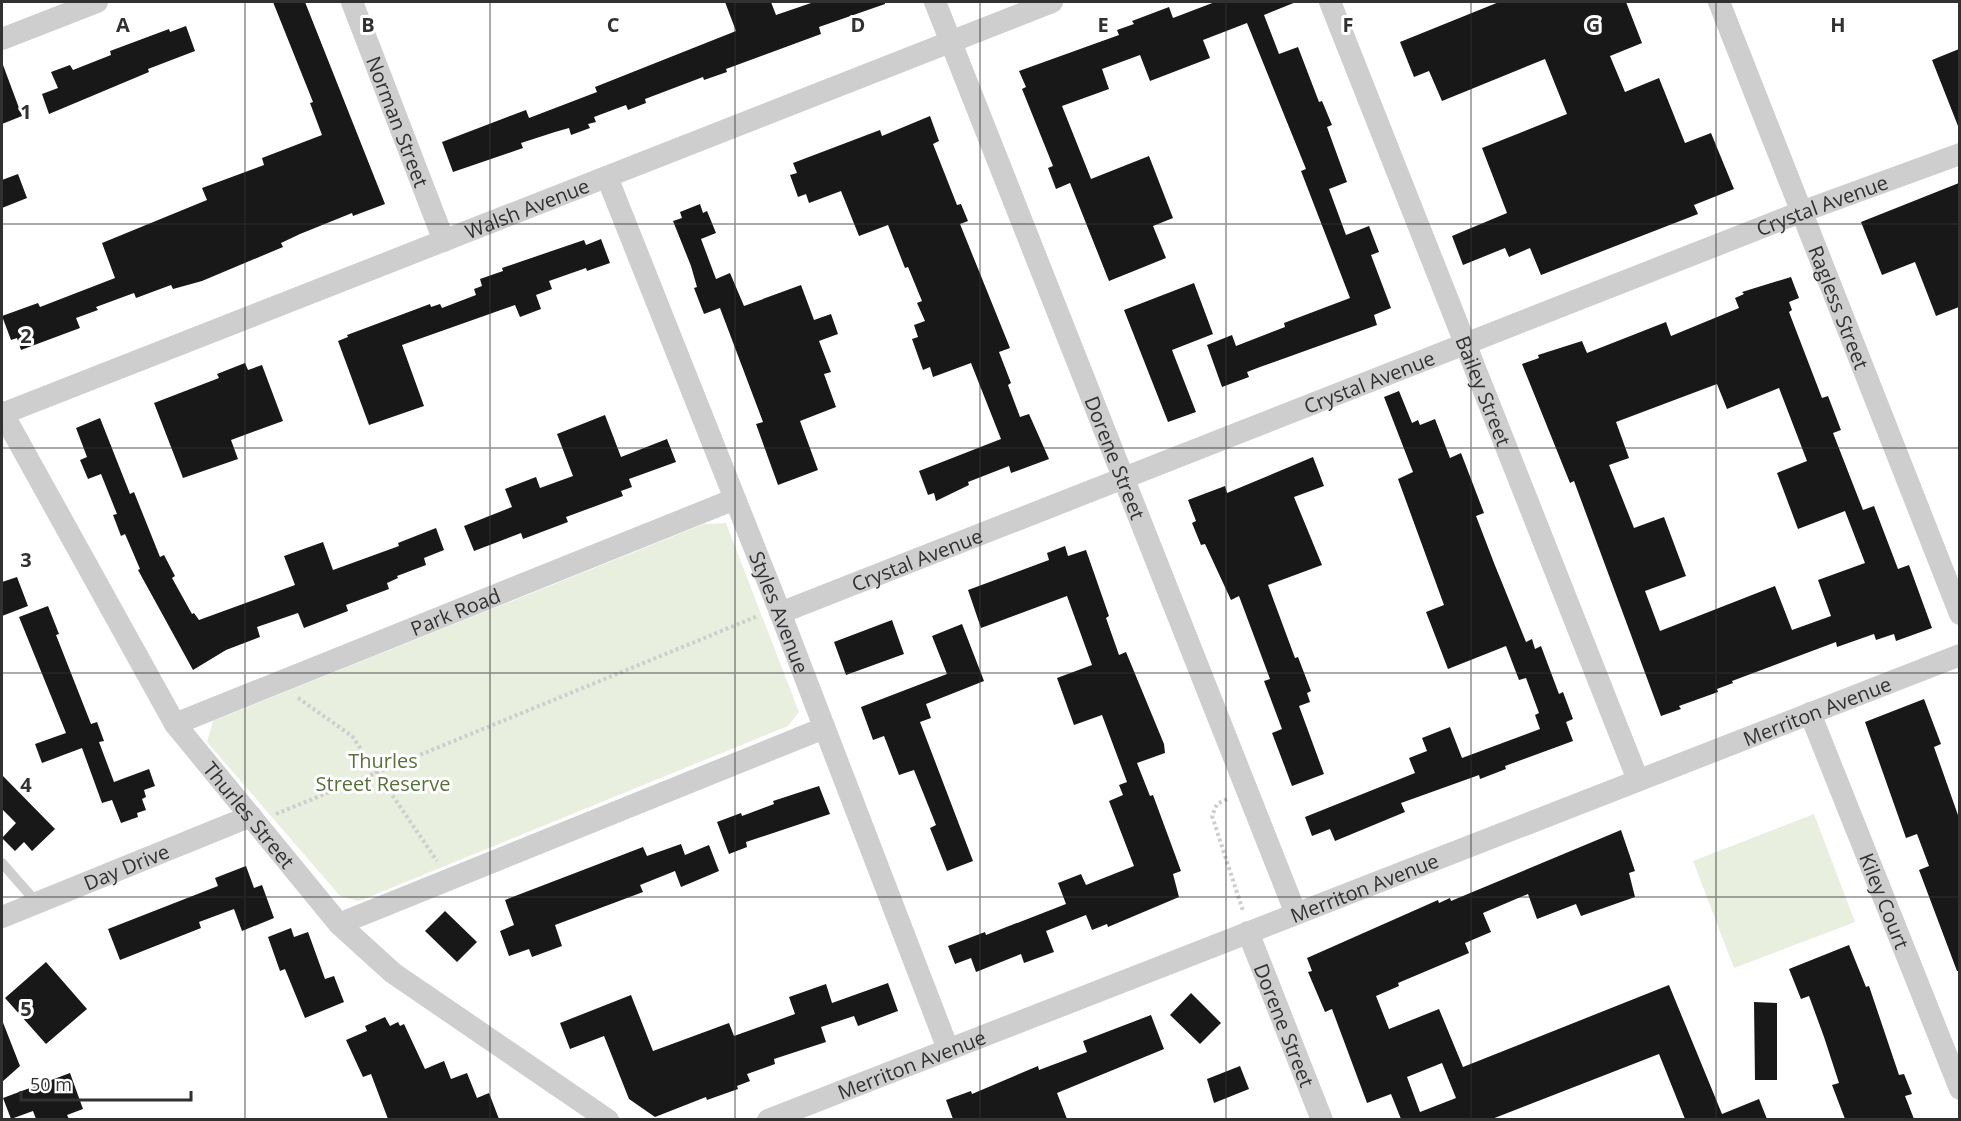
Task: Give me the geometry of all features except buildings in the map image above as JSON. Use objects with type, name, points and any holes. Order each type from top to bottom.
[{"type":"street","points":[[2,39],[97,2]]},
{"type":"street","name":"Norman Street","points":[[352,2],[444,241]]},
{"type":"street","name":"Dorene Street","points":[[935,2],[1296,914]]},
{"type":"street","name":"Walsh Avenue","points":[[2,413],[1052,2]]},
{"type":"street","name":"Bailey Street","points":[[1330,2],[1638,780]]},
{"type":"street","name":"Ragless Street","points":[[1719,2],[1959,614]]},
{"type":"street","name":"Crystal Avenue","points":[[779,610],[1124,478],[1801,212],[1959,154]]},
{"type":"street","name":"Styles Avenue","points":[[607,177],[779,610],[948,1049]]},
{"type":"street","name":"Thurles Street","points":[[2,413],[175,724],[339,924],[393,973],[608,1119]]},
{"type":"street","name":"Park Road","points":[[175,724],[735,499]]},
{"type":"street","name":"Merriton Avenue","points":[[768,1119],[1959,655]]},
{"type":"street","name":"Kiley Court","points":[[1810,713],[1959,1089]]},
{"type":"street","points":[[339,924],[824,728]]},
{"type":"street","name":"Day Drive","points":[[2,917],[253,819]]},
{"type":"street","name":"Dorene Street","points":[[1248,932],[1322,1119]]},
{"type":"lane","points":[[2,863],[37,903]]},
{"type":"path","points":[[253,819],[378,772],[779,610]]},
{"type":"path","points":[[277,683],[352,736],[449,880]]},
{"type":"path","points":[[1247,790],[1217,804],[1212,816],[1248,932]]},
{"type":"green space","name":"Thurles Street Reserve","points":[[726,523],[799,712],[788,726],[359,901],[340,896],[207,742],[213,721],[704,524]]},
{"type":"green space","points":[[1814,814],[1855,922],[1734,968],[1693,861]]}]
